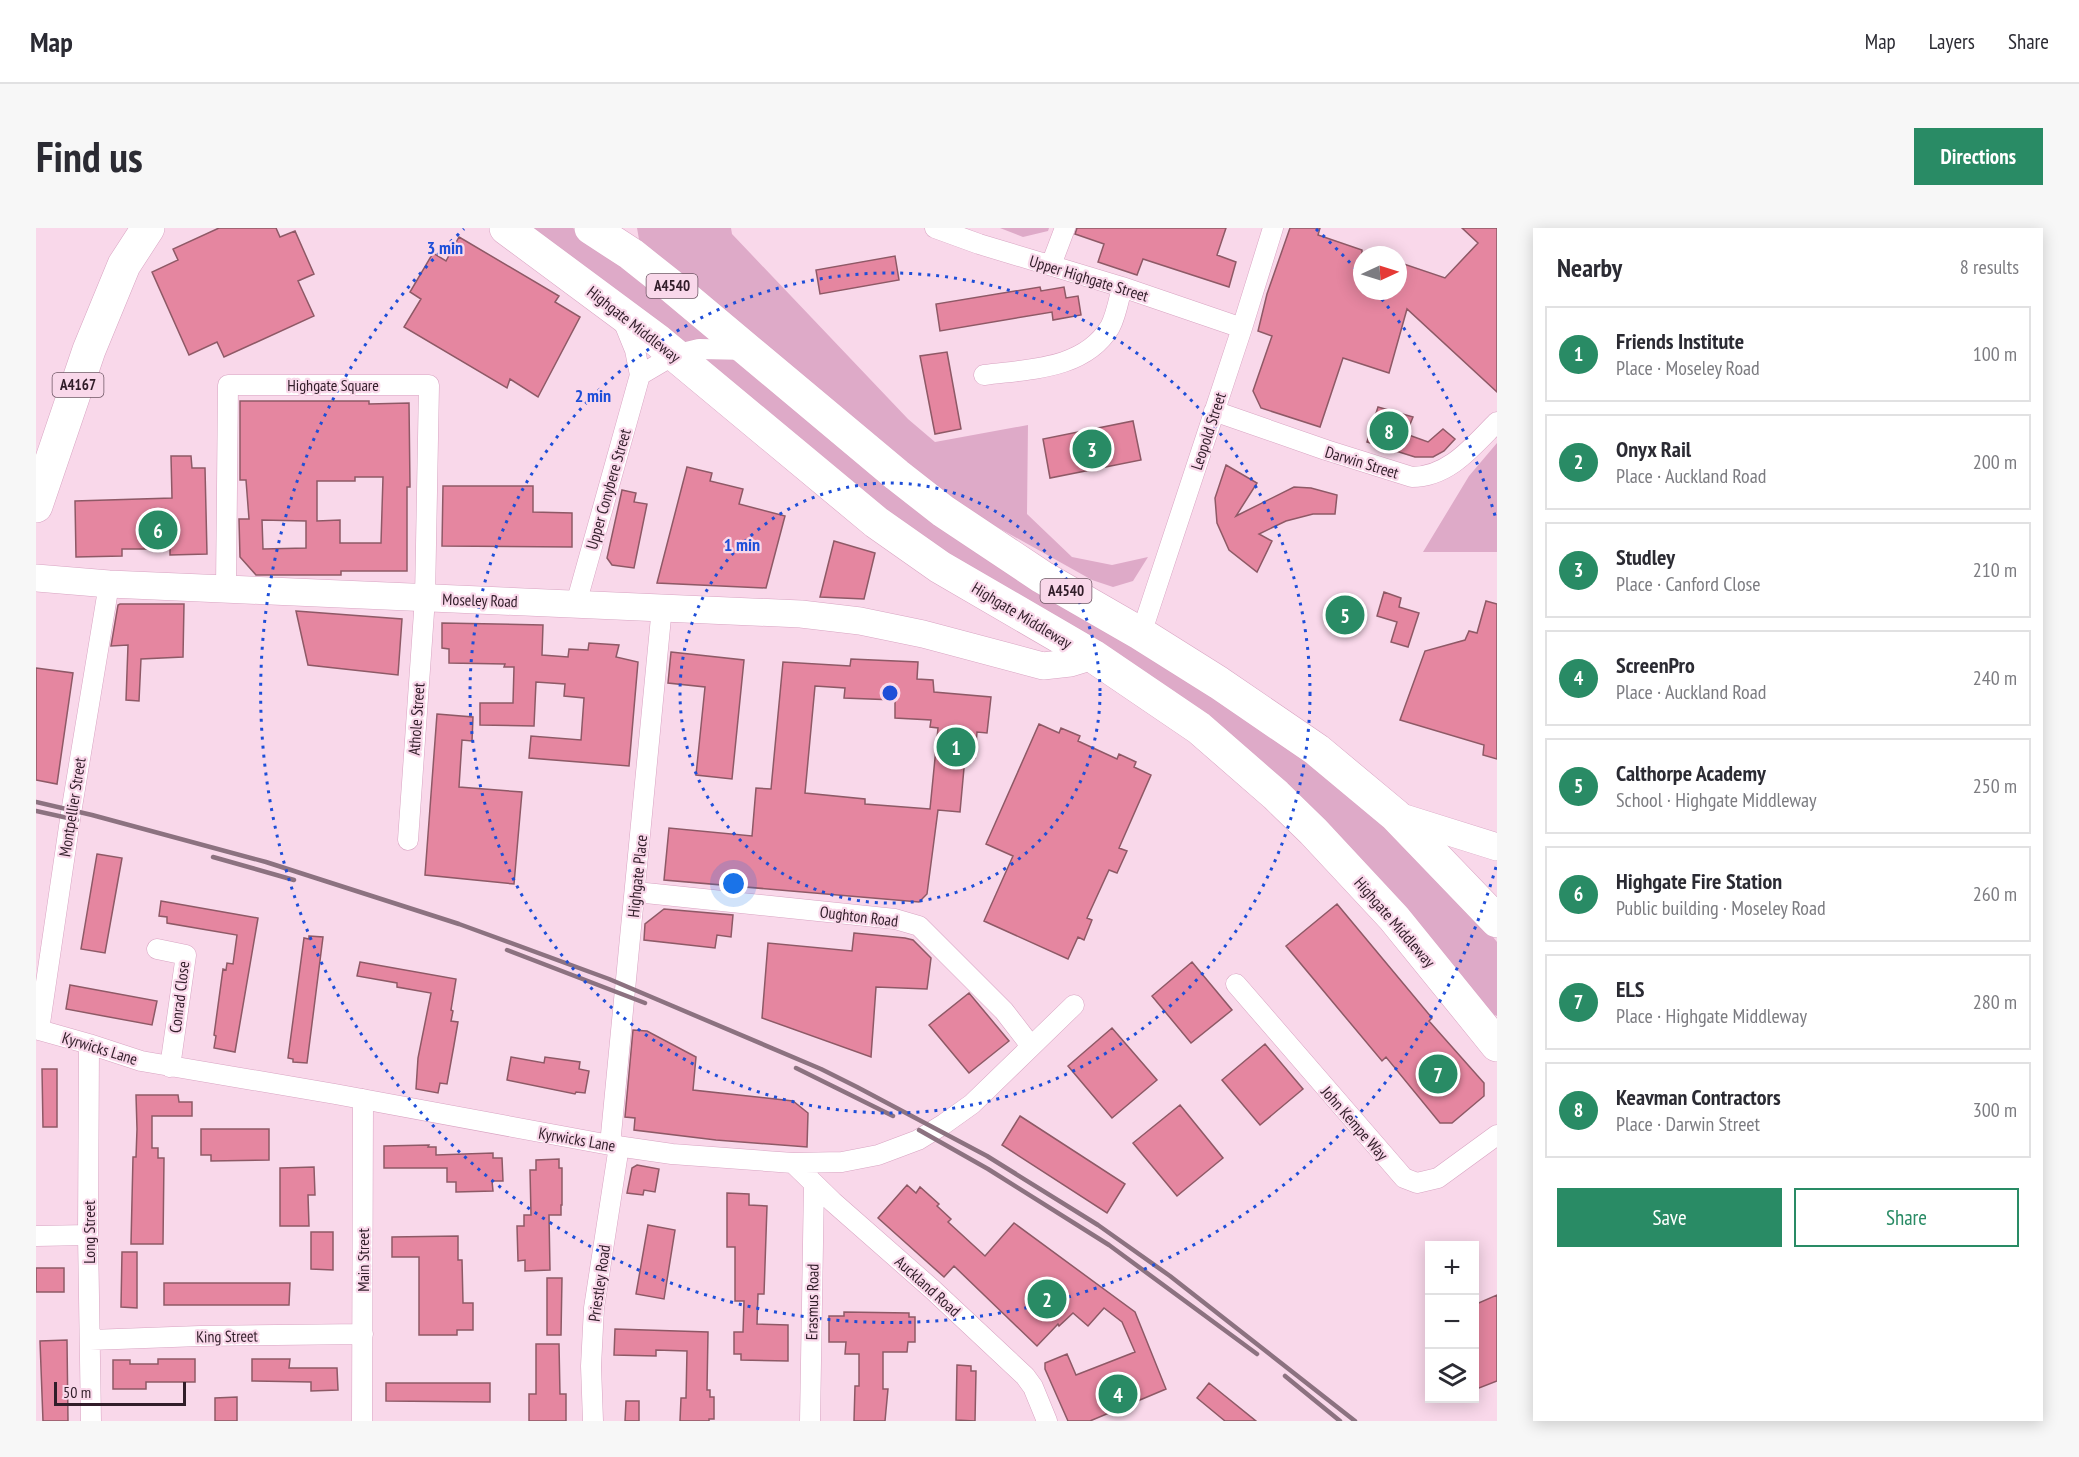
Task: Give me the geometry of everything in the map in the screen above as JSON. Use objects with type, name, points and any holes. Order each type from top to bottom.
[{"type":"highway","name":"A4167","points":[[120,228],[124,265]]},
{"type":"highway","name":"A4167","points":[[36,506],[89,350],[124,265],[148,228]]},
{"type":"highway","name":"Highgate Middleway","points":[[506,228],[674,355],[876,522],[940,567],[1093,657],[1199,728],[1276,795],[1313,831],[1394,918],[1497,1045]]},
{"type":"highway","name":"A4540","points":[[591,228],[628,241],[747,351],[943,511],[1042,577],[1141,634],[1219,683],[1317,750],[1395,815],[1497,921]]},
{"type":"street","name":"Upper Highgate Street","points":[[936,228],[979,244],[1122,287],[1242,328]]},
{"type":"street","points":[[1051,265],[1065,228]]},
{"type":"street","name":"Leopold Street","points":[[1141,634],[1273,228]]},
{"type":"street","points":[[984,375],[1052,366],[1091,350],[1110,326],[1122,287]]},
{"type":"street","name":"Upper Conybere Street","points":[[576,604],[640,375],[629,332],[616,309]]},
{"type":"street","points":[[640,375],[674,355],[699,349],[747,351]]},
{"type":"street","points":[[640,375],[662,373],[704,380]]},
{"type":"street","name":"Highgate Square","points":[[226,588],[228,385],[429,385],[425,598]]},
{"type":"street","name":"Darwin Street","points":[[1214,411],[1412,477],[1424,477],[1440,471],[1467,453],[1497,422]]},
{"type":"street","name":"Moseley Road","points":[[36,579],[801,614],[860,621],[923,634],[1043,666],[1070,663],[1093,657]]},
{"type":"street","name":"Montpellier Street","points":[[37,1030],[109,584]]},
{"type":"street","name":"Athole Street","points":[[408,840],[425,598]]},
{"type":"street","name":"Highgate Place","points":[[615,1146],[662,607]]},
{"type":"street","points":[[1395,815],[1497,847]]},
{"type":"street","name":"Oughton Road","points":[[636,892],[895,919],[919,926],[1004,1011],[1031,1046]]},
{"type":"street","name":"Conrad Close","points":[[157,949],[186,955],[170,1067]]},
{"type":"street","name":"John Kempe Way","points":[[1236,984],[1404,1178],[1417,1183],[1438,1179],[1497,1135]]},
{"type":"street","name":"Kyrwicks Lane","points":[[37,1030],[141,1061],[170,1067],[363,1099],[615,1146],[672,1154],[793,1163],[842,1162],[878,1155],[918,1140],[972,1104],[1074,1005]]},
{"type":"street","points":[[1469,1010],[1497,1028]]},
{"type":"street","name":"Long Street","points":[[89,1044],[88,1235],[91,1421]]},
{"type":"street","name":"Main Street","points":[[362,1421],[363,1099]]},
{"type":"street","name":"Priestley Road","points":[[593,1421],[591,1366],[594,1308],[615,1146]]},
{"type":"street","name":"Auckland Road","points":[[793,1163],[1025,1376],[1033,1387],[1047,1421]]},
{"type":"street","name":"Erasmus Road","points":[[810,1421],[814,1184]]},
{"type":"street","points":[[36,1236],[88,1235]]},
{"type":"street","name":"King Street","points":[[90,1340],[363,1334]]},
{"type":"shaded area","points":[[515,228],[573,228],[643,279],[720,343],[678,345]]},
{"type":"shaded area","points":[[637,228],[731,228],[732,234],[908,419],[935,442],[1028,425],[1027,514],[1072,557],[1112,565],[1148,557],[1133,581],[1113,587],[1092,580],[945,498],[640,245]]},
{"type":"shaded area","points":[[1000,228],[1049,228],[1048,231],[1023,237]]},
{"type":"shaded area","points":[[726,356],[751,370],[1326,769],[1463,900],[1497,942],[1497,1016],[1489,1013],[1305,809],[920,542],[698,360]]},
{"type":"shaded area","points":[[1497,443],[1497,552],[1423,552],[1469,476]]},
{"type":"building","points":[[219,228],[276,228],[280,237],[295,231],[314,274],[298,281],[314,316],[224,357],[217,342],[189,355],[152,272],[178,260],[173,249]]},
{"type":"building","points":[[1077,228],[1226,228],[1217,255],[1236,262],[1229,287],[1143,259],[1137,275],[1098,262],[1104,244],[1075,234]]},
{"type":"building","points":[[1290,228],[1320,228],[1318,235],[1353,247],[1353,300],[1407,300],[1407,265],[1445,278],[1478,243],[1462,228],[1497,228],[1497,392],[1407,309],[1389,373],[1343,358],[1320,427],[1261,408],[1253,391],[1272,336],[1258,331],[1267,294]]},
{"type":"building","points":[[459,237],[559,296],[555,302],[580,317],[538,397],[510,379],[507,388],[404,327],[421,299],[410,292],[433,253],[446,261]]},
{"type":"building","points":[[895,256],[899,280],[820,294],[816,270]]},
{"type":"building","points":[[1040,287],[1041,291],[1064,287],[1066,298],[1078,296],[1081,315],[1053,320],[1052,312],[940,331],[936,304]]},
{"type":"building","points":[[947,352],[961,429],[935,434],[920,356]]},
{"type":"building","points":[[240,401],[409,403],[410,487],[407,487],[407,571],[341,571],[341,575],[256,575],[240,557],[239,519],[249,519],[246,480],[240,480]],"holes":[[[355,477],[383,477],[381,543],[340,543],[340,520],[317,521],[317,481],[355,481]],[[262,520],[306,521],[306,548],[263,549]]]},
{"type":"building","points":[[1378,407],[1413,417],[1406,434],[1428,442],[1443,429],[1455,439],[1444,451],[1433,457],[1415,457],[1367,442]]},
{"type":"building","points":[[1133,421],[1141,460],[1050,478],[1043,439]]},
{"type":"building","points":[[171,456],[191,456],[192,468],[205,468],[207,554],[170,555],[170,549],[122,549],[122,556],[76,557],[75,501],[172,498]]},
{"type":"building","points":[[1226,465],[1257,483],[1236,516],[1294,487],[1311,488],[1337,495],[1335,514],[1313,514],[1286,521],[1259,534],[1272,541],[1257,572],[1229,550],[1217,523],[1215,498]]},
{"type":"building","points":[[687,467],[712,473],[710,481],[743,489],[739,504],[785,516],[766,588],[657,583]]},
{"type":"building","points":[[443,486],[533,486],[533,512],[572,513],[572,547],[442,546]]},
{"type":"building","points":[[622,490],[636,493],[634,502],[647,504],[634,568],[612,565],[607,558]]},
{"type":"building","points":[[834,541],[875,553],[864,599],[820,597]]},
{"type":"building","points":[[1384,592],[1401,598],[1399,607],[1419,613],[1408,647],[1391,642],[1397,622],[1377,616]]},
{"type":"building","points":[[1486,601],[1497,604],[1497,759],[1483,755],[1484,745],[1400,720],[1425,651],[1465,640],[1469,631],[1477,633]]},
{"type":"building","points":[[120,604],[184,604],[183,657],[141,659],[139,701],[126,700],[128,645],[111,646]]},
{"type":"building","points":[[296,611],[402,619],[398,675],[308,665]]},
{"type":"building","points":[[442,623],[543,625],[542,655],[568,657],[569,649],[588,650],[589,643],[619,645],[616,657],[638,662],[629,766],[529,758],[531,736],[581,740],[584,698],[564,696],[565,684],[536,682],[534,726],[480,725],[480,703],[513,703],[514,667],[504,667],[505,664],[449,663],[449,649],[442,648]]},
{"type":"building","points":[[671,652],[744,660],[732,779],[696,775],[705,687],[668,683]]},
{"type":"building","points":[[851,659],[918,662],[917,679],[933,680],[934,692],[991,697],[987,733],[977,732],[975,758],[965,757],[960,812],[938,810],[927,894],[919,902],[664,880],[669,828],[752,836],[756,788],[771,789],[783,662],[850,666]],"holes":[[[815,686],[845,688],[844,698],[895,700],[895,718],[931,720],[930,727],[938,728],[930,809],[865,804],[865,799],[805,793]]]},
{"type":"building","points":[[36,668],[73,673],[57,784],[36,780]]},
{"type":"building","points":[[437,714],[473,717],[472,741],[462,740],[459,787],[522,792],[514,884],[425,875]]},
{"type":"building","points":[[1039,724],[1059,733],[1061,728],[1080,736],[1078,741],[1117,759],[1119,754],[1136,762],[1134,767],[1151,775],[1119,848],[1127,851],[1117,873],[1109,870],[1087,918],[1092,920],[1084,940],[1078,937],[1068,959],[984,921],[1013,856],[986,844]]},
{"type":"building","points":[[97,854],[122,858],[105,953],[81,949]]},
{"type":"building","points":[[161,901],[258,918],[235,1052],[214,1048],[216,1036],[214,1035],[223,969],[226,970],[227,963],[233,964],[237,935],[167,923],[167,917],[159,916]]},
{"type":"building","points":[[1337,904],[1432,1018],[1429,1021],[1484,1083],[1484,1096],[1452,1123],[1440,1123],[1386,1057],[1382,1061],[1286,946]]},
{"type":"building","points":[[664,909],[733,915],[731,937],[717,935],[715,948],[644,940],[645,924]]},
{"type":"building","points":[[854,933],[913,940],[931,958],[927,989],[876,987],[871,1057],[762,1018],[768,943],[852,951]]},
{"type":"building","points":[[309,936],[323,937],[307,1063],[293,1062],[293,1059],[288,1058],[304,938],[309,939]]},
{"type":"building","points":[[360,962],[456,979],[451,1021],[458,1022],[447,1084],[440,1083],[438,1093],[416,1089],[418,1058],[431,993],[397,987],[397,983],[357,976]]},
{"type":"building","points":[[1192,962],[1232,1010],[1191,1043],[1152,996]]},
{"type":"building","points":[[70,985],[157,1001],[152,1025],[66,1009]]},
{"type":"building","points":[[969,993],[1009,1041],[969,1073],[929,1025]]},
{"type":"building","points":[[1112,1028],[1157,1080],[1112,1118],[1068,1066]]},
{"type":"building","points":[[633,1030],[647,1031],[696,1057],[693,1090],[793,1101],[808,1113],[807,1147],[716,1140],[634,1130],[635,1118],[625,1117]]},
{"type":"building","points":[[1265,1044],[1303,1089],[1260,1125],[1222,1080]]},
{"type":"building","points":[[511,1057],[544,1063],[545,1057],[580,1062],[579,1069],[589,1071],[585,1093],[576,1092],[575,1094],[507,1080]]},
{"type":"building","points":[[42,1069],[57,1069],[57,1127],[43,1127]]},
{"type":"building","points":[[136,1095],[178,1095],[179,1102],[192,1102],[192,1116],[152,1116],[152,1148],[158,1148],[158,1158],[164,1158],[163,1244],[131,1244],[133,1157],[136,1157],[137,1129]]},
{"type":"building","points":[[1180,1105],[1223,1158],[1177,1196],[1133,1143]]},
{"type":"building","points":[[1020,1116],[1125,1184],[1107,1213],[1002,1145]]},
{"type":"building","points":[[201,1129],[269,1129],[269,1160],[211,1161],[211,1155],[201,1155]]},
{"type":"building","points":[[429,1145],[428,1147],[436,1147],[436,1155],[493,1153],[493,1158],[502,1158],[503,1181],[492,1181],[493,1191],[456,1192],[456,1182],[447,1182],[447,1168],[384,1168],[384,1146]]},
{"type":"building","points":[[559,1159],[559,1168],[562,1168],[562,1205],[561,1215],[549,1215],[550,1270],[525,1271],[525,1260],[518,1261],[517,1226],[524,1226],[524,1215],[531,1215],[530,1170],[536,1170],[536,1160]]},
{"type":"building","points":[[637,1165],[659,1169],[655,1192],[644,1190],[643,1195],[627,1193],[632,1168]]},
{"type":"building","points":[[314,1167],[315,1195],[308,1195],[309,1226],[280,1226],[280,1168]]},
{"type":"building","points":[[907,1185],[916,1193],[920,1187],[939,1204],[937,1206],[951,1219],[948,1222],[985,1256],[1014,1223],[1135,1312],[1166,1389],[1090,1421],[1068,1421],[1045,1369],[1045,1363],[1067,1354],[1076,1375],[1135,1352],[1122,1322],[1104,1308],[1088,1326],[1073,1313],[1059,1326],[1058,1324],[1037,1346],[954,1266],[944,1277],[878,1218]]},
{"type":"building","points":[[727,1193],[749,1194],[749,1205],[767,1206],[764,1294],[758,1294],[757,1324],[788,1325],[788,1361],[741,1360],[741,1354],[734,1354],[734,1332],[743,1332],[744,1301],[735,1301],[735,1247],[727,1247]]},
{"type":"building","points":[[648,1225],[675,1230],[664,1299],[636,1294]]},
{"type":"building","points":[[311,1232],[333,1232],[333,1270],[311,1269]]},
{"type":"building","points":[[458,1236],[458,1260],[462,1260],[463,1303],[473,1303],[473,1330],[457,1330],[457,1335],[419,1335],[419,1257],[392,1257],[392,1237]]},
{"type":"building","points":[[122,1252],[137,1252],[137,1308],[121,1307]]},
{"type":"building","points":[[36,1268],[64,1268],[64,1292],[36,1292]]},
{"type":"building","points":[[547,1278],[562,1278],[561,1335],[547,1335]]},
{"type":"building","points":[[164,1283],[290,1283],[289,1305],[164,1305]]},
{"type":"building","points":[[1497,1295],[1497,1381],[1479,1388],[1479,1349],[1479,1303]]},
{"type":"building","points":[[844,1312],[909,1313],[909,1317],[915,1317],[915,1342],[908,1342],[907,1352],[883,1352],[883,1389],[888,1389],[885,1421],[854,1421],[855,1386],[859,1386],[859,1354],[845,1354],[846,1342],[829,1342],[829,1316],[844,1316]]},
{"type":"building","points":[[615,1329],[708,1332],[707,1390],[710,1390],[710,1397],[714,1397],[714,1419],[680,1421],[681,1398],[686,1398],[687,1351],[656,1350],[656,1356],[614,1355]]},
{"type":"building","points":[[67,1340],[68,1421],[43,1421],[40,1341]]},
{"type":"building","points":[[536,1344],[559,1344],[560,1394],[566,1394],[566,1421],[529,1421],[529,1394],[536,1394]]},
{"type":"building","points":[[158,1359],[195,1359],[195,1382],[146,1382],[146,1389],[113,1389],[113,1360],[130,1360],[130,1364],[158,1364]]},
{"type":"building","points":[[252,1359],[290,1359],[289,1368],[337,1368],[338,1390],[311,1391],[311,1382],[252,1381]]},
{"type":"building","points":[[957,1365],[971,1366],[971,1371],[976,1371],[975,1421],[956,1420]]},
{"type":"building","points":[[386,1383],[490,1383],[490,1402],[386,1401]]},
{"type":"building","points":[[1209,1383],[1256,1421],[1225,1421],[1197,1398]]},
{"type":"building","points":[[237,1397],[237,1421],[215,1421],[215,1398]]},
{"type":"building","points":[[626,1401],[639,1401],[639,1421],[625,1421]]},
{"type":"railway","points":[[36,802],[266,862],[459,924],[609,979],[821,1069],[987,1156],[1098,1225],[1170,1276],[1355,1421]]},
{"type":"railway","points":[[36,811],[77,820]]},
{"type":"railway","points":[[213,857],[294,880]]},
{"type":"railway","points":[[507,950],[645,1003]]},
{"type":"railway","points":[[796,1068],[893,1116]]},
{"type":"railway","points":[[919,1130],[988,1169],[1109,1245],[1257,1354]]},
{"type":"railway","points":[[1285,1376],[1340,1421]]},
{"type":"place","name":"Keavman Contractors","points":[[1389,431]]},
{"type":"place","name":"Studley","points":[[1092,449]]},
{"type":"place","name":"Highgate Fire Station","points":[[158,530]]},
{"type":"place","name":"Calthorpe Academy","points":[[1345,615]]},
{"type":"place","name":"Friends Institute","points":[[956,747]]},
{"type":"place","name":"ELS","points":[[1438,1074]]},
{"type":"place","name":"Onyx Rail","points":[[1047,1299]]},
{"type":"place","name":"ScreenPro","points":[[1118,1394]]}]
